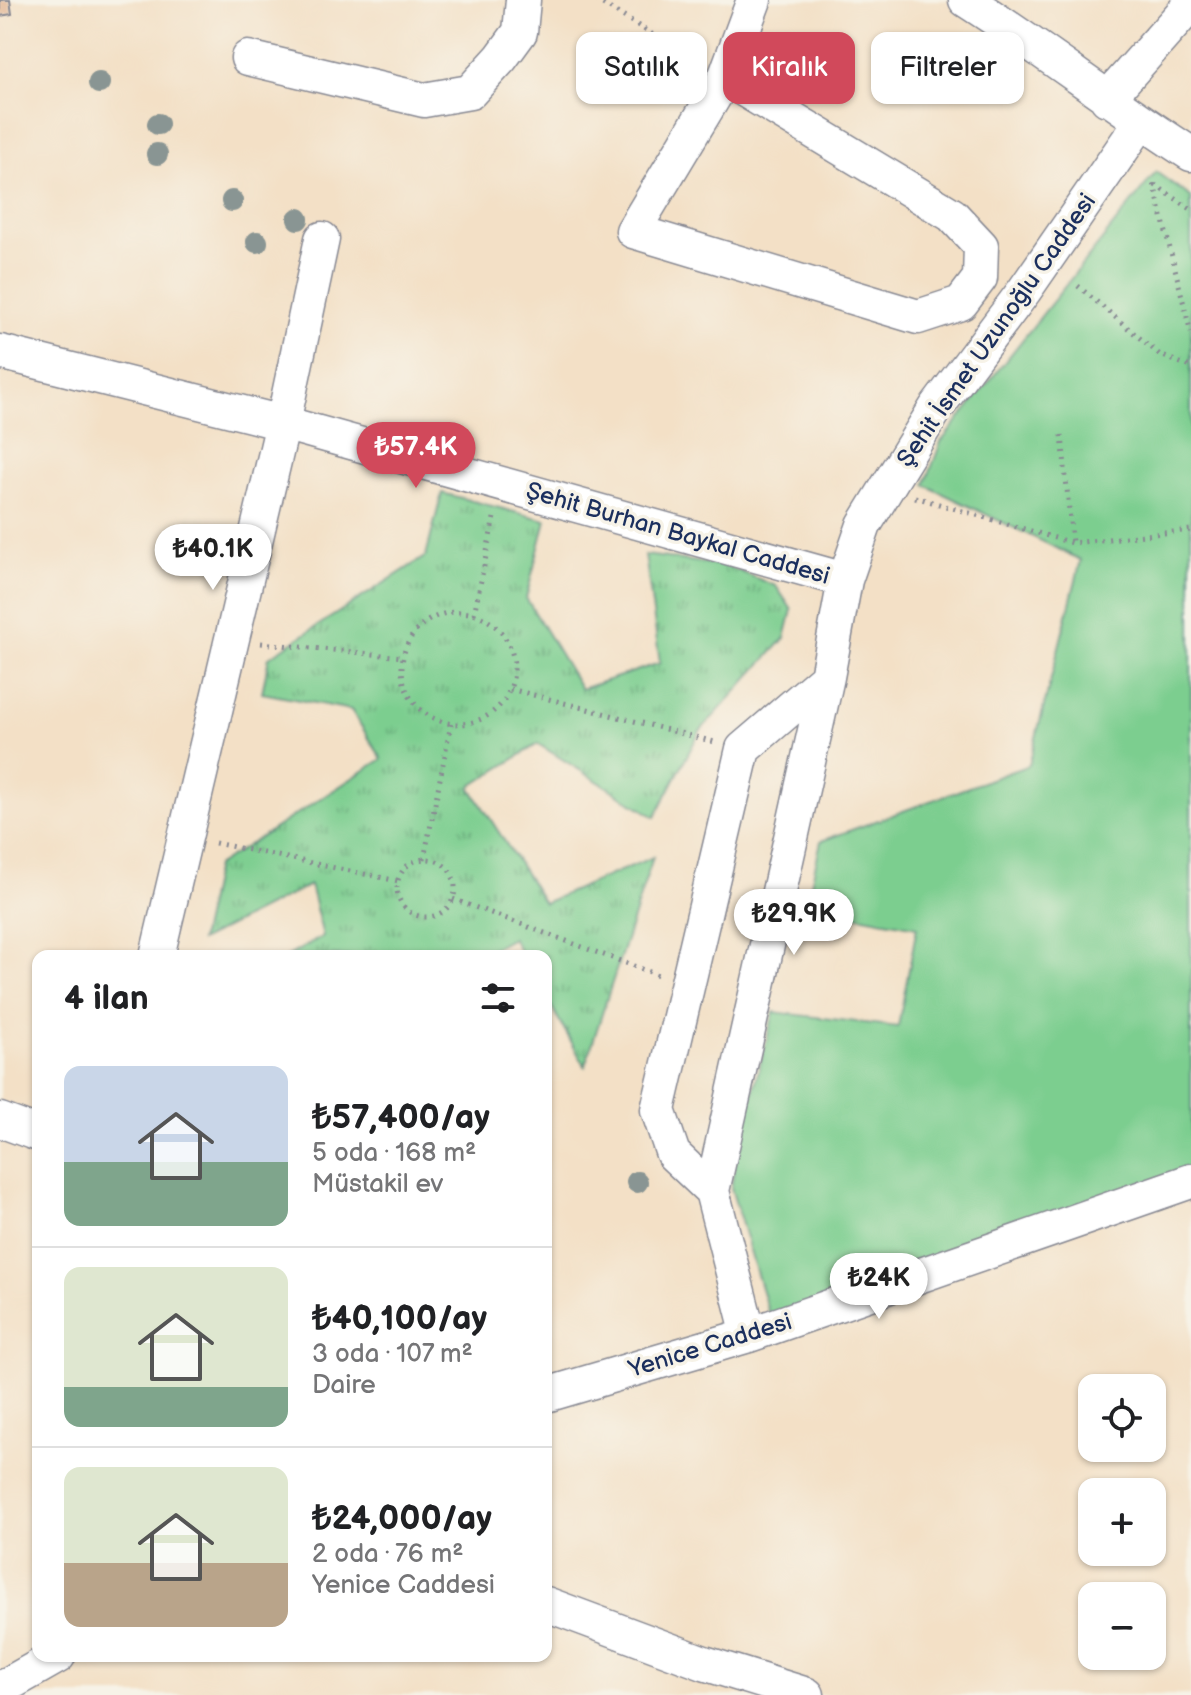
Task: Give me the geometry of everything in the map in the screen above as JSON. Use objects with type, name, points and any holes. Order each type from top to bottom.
[{"type":"street","points":[[248,58],[424,100],[470,92],[520,32],[523,0]]},
{"type":"street","points":[[742,32],[754,0]]},
{"type":"street","points":[[966,0],[1003,9],[1107,99],[1191,154]]},
{"type":"street","points":[[1107,99],[1191,4]]},
{"type":"street","points":[[725,78],[952,215],[981,246],[980,278],[961,303],[918,317],[633,231],[725,78]]},
{"type":"street","name":"Şehit İsmet Uzunoğlu Caddesi","points":[[749,1335],[712,1191],[827,677],[845,580],[864,525],[936,408],[1024,291],[1141,122]]},
{"type":"street","points":[[158,950],[283,423],[322,239]]},
{"type":"street","name":"Şehit Burhan Baykal Caddesi","points":[[0,352],[283,423],[845,580]]},
{"type":"street","points":[[712,1191],[673,1154],[658,1110],[743,749],[827,677]]},
{"type":"street","points":[[0,1120],[32,1132]]},
{"type":"street","name":"Yenice Caddesi","points":[[552,1393],[749,1335],[1191,1181]]},
{"type":"street","points":[[552,1606],[704,1663],[807,1695]]},
{"type":"street","points":[[0,1689],[47,1662]]},
{"type":"path","points":[[596,0],[723,77]]},
{"type":"path","points":[[1191,209],[1154,184],[1191,333]]},
{"type":"path","points":[[1078,286],[1160,355],[1191,367]]},
{"type":"path","points":[[1062,435],[1072,543]]},
{"type":"path","points":[[474,614],[501,483]]},
{"type":"path","points":[[887,488],[1072,543],[1191,530]]},
{"type":"path","points":[[452,612],[474,614],[493,624],[512,650],[515,666],[513,683],[505,700],[492,714],[475,723],[455,725],[437,721],[422,711],[410,697],[403,682],[403,657],[413,634],[424,622],[452,612]]},
{"type":"path","points":[[232,640],[403,657]]},
{"type":"path","points":[[510,689],[743,749]]},
{"type":"path","points":[[424,859],[451,724]]},
{"type":"path","points":[[185,837],[398,881]]},
{"type":"path","points":[[424,859],[441,863],[454,879],[453,899],[440,913],[430,917],[420,916],[411,913],[399,899],[398,881],[407,866],[424,859]]},
{"type":"path","points":[[453,899],[687,986]]},
{"type":"green space","points":[[1156,172],[1191,197],[1191,1182],[773,1328],[731,1188],[736,1156],[774,1012],[898,1027],[917,927],[806,906],[821,841],[1029,765],[1081,560],[925,485],[941,442]]},
{"type":"green space","points":[[442,493],[546,520],[526,598],[581,689],[660,663],[645,555],[727,566],[776,586],[792,610],[785,638],[700,731],[655,817],[538,744],[470,787],[544,903],[653,857],[585,1066],[552,1008],[552,950],[519,950],[512,938],[489,950],[298,950],[323,936],[310,885],[200,941],[216,866],[382,759],[351,710],[262,693],[269,657],[426,556]]},
{"type":"building","points":[[0,0],[10,0],[12,14],[0,16]]}]
